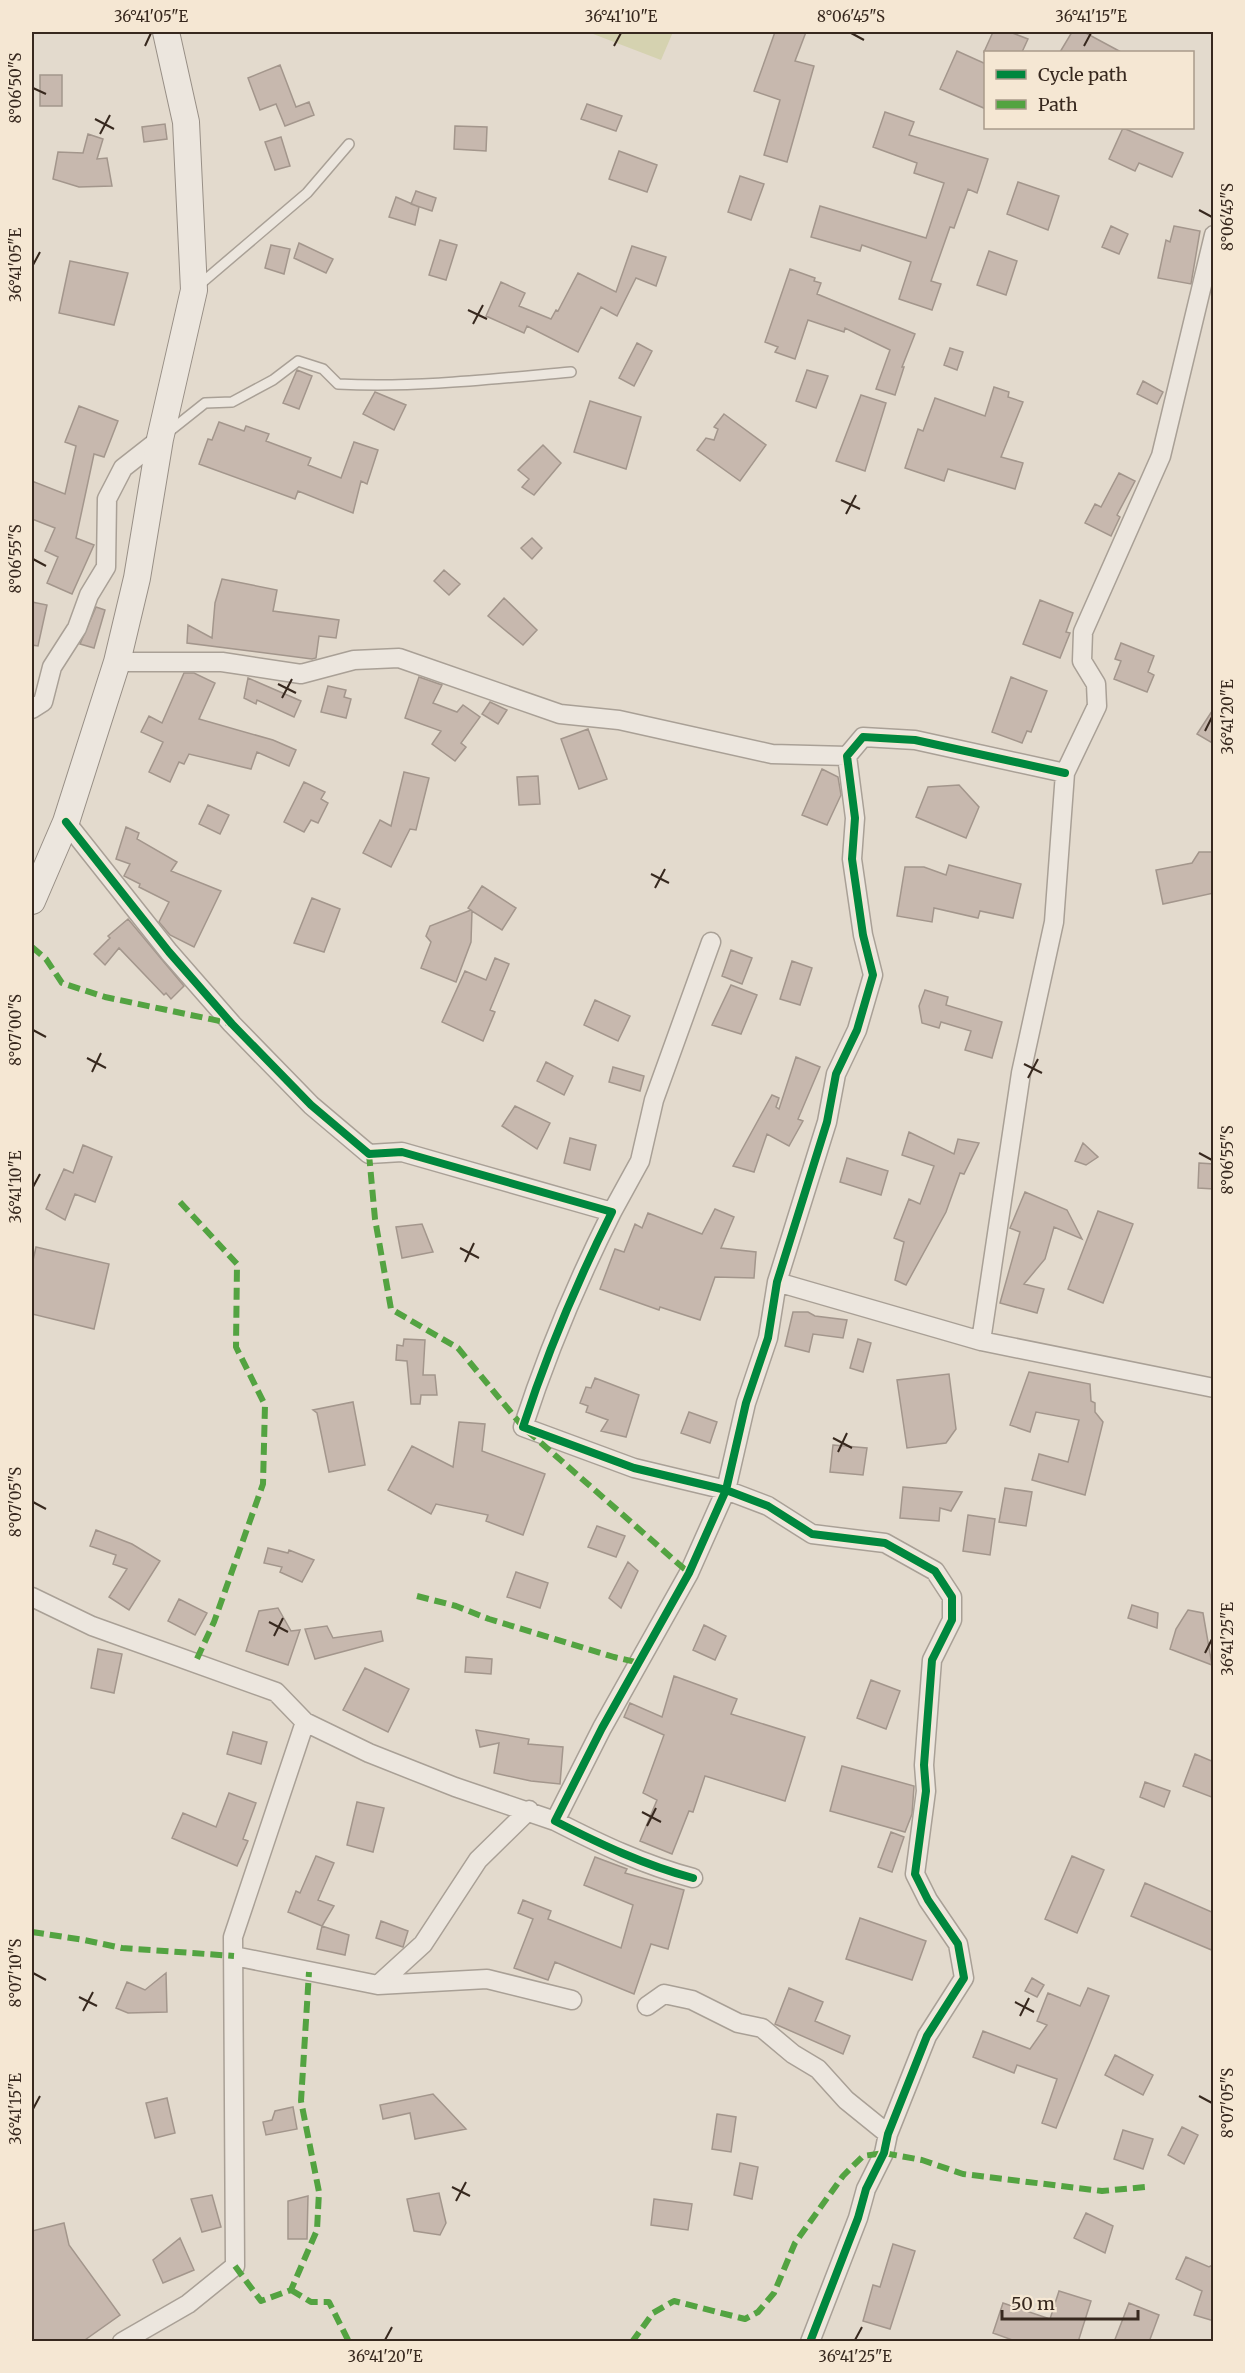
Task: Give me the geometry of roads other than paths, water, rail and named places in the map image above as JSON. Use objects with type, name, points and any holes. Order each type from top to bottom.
[{"type":"main road","points":[[32,901],[66,822],[117,662],[137,578],[160,439],[194,290],[186,122],[166,32]]},
{"type":"street","points":[[981,1341],[1021,1073],[1054,922],[1065,773],[1097,706],[1096,684],[1082,660],[1083,632],[1161,456],[1214,235]]},
{"type":"street","points":[[32,709],[43,702],[52,667],[77,628],[89,595],[106,567],[107,498],[123,468],[160,439]]},
{"type":"street","points":[[117,662],[222,663],[301,674],[354,660],[399,658],[560,714],[619,720],[772,754],[847,756]]},
{"type":"street","points":[[555,1821],[602,1728],[689,1573],[726,1490],[746,1403],[768,1338],[777,1282],[827,1122],[836,1074],[856,1030],[873,975],[863,935],[852,859],[855,818],[847,756],[863,737],[915,740],[1065,773]]},
{"type":"street","points":[[66,822],[169,952],[232,1024],[312,1105],[369,1154],[402,1152],[612,1212]]},
{"type":"street","points":[[711,942],[654,1100],[640,1161],[570,1296],[544,1362],[523,1427],[634,1468],[726,1490],[768,1506],[812,1534],[885,1543],[935,1571],[952,1597],[952,1620],[932,1660],[924,1765],[926,1791],[915,1874],[928,1900],[958,1944],[964,1978],[927,2036],[810,2342]]},
{"type":"street","points":[[777,1282],[981,1341],[1214,1388]]},
{"type":"street","points":[[32,1597],[92,1626],[276,1692],[305,1722],[369,1753],[444,1783],[529,1810],[606,1848],[658,1869],[693,1878]]},
{"type":"street","points":[[122,2342],[188,2304],[235,2266],[233,1937],[305,1722]]},
{"type":"street","points":[[378,1985],[423,1944],[478,1860],[529,1810]]},
{"type":"street","points":[[234,1956],[378,1985],[487,1979],[572,2000]]},
{"type":"street","points":[[647,2006],[664,1994],[692,2000],[738,2023],[762,2028],[793,2054],[818,2069],[846,2100],[888,2134]]},
{"type":"lane","points":[[194,290],[307,194],[349,144]]},
{"type":"lane","points":[[160,439],[205,403],[232,402],[273,380],[298,361],[322,369],[338,384],[417,385],[571,372]]}]
